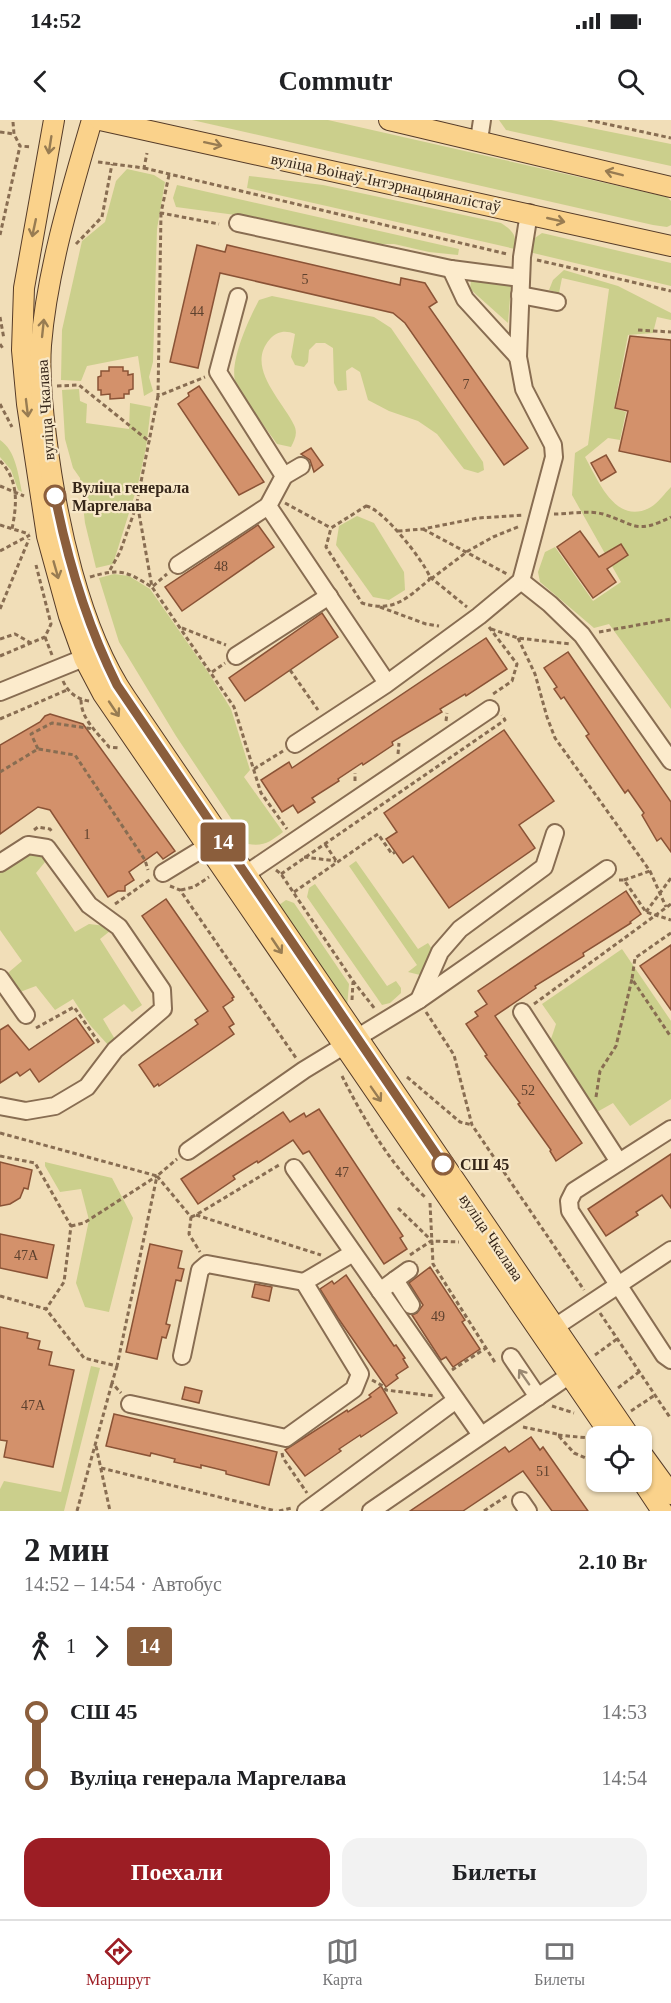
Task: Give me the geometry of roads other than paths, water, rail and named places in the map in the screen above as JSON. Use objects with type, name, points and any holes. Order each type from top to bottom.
[{"type":"main road","name":"вуліца Чкалава","points":[[54,120],[24,288],[22,350],[27,404],[47,536],[69,616],[92,655],[117,685],[207,846],[239,879],[343,1046],[548,1332],[579,1368],[622,1426]]},
{"type":"main road","name":"вуліца Чкалава","points":[[92,120],[50,283],[41,348],[41,370],[42,403],[50,474],[65,545],[85,610],[92,655]]},
{"type":"main road","name":"вуліца Воінаў-Інтэрнацыяналістаў","points":[[100,120],[671,246]]},
{"type":"main road","points":[[389,120],[671,187]]},
{"type":"main road","name":"вуліца Чкалава","points":[[579,1368],[599,1426]]},
{"type":"main road","points":[[652,1483],[671,1494]]},
{"type":"main road","points":[[652,1488],[662,1511]]},
{"type":"street","points":[[478,140],[482,120]]},
{"type":"street","points":[[295,744],[387,683],[479,616],[517,579],[540,515],[554,457],[553,432],[524,389],[518,357],[522,257],[529,213]]},
{"type":"street","points":[[238,223],[451,269],[521,278]]},
{"type":"street","points":[[451,269],[465,299],[518,357]]},
{"type":"street","points":[[520,295],[557,302]]},
{"type":"street","points":[[238,297],[218,372],[284,476]]},
{"type":"street","points":[[178,566],[269,507],[284,476],[301,466]]},
{"type":"street","points":[[269,507],[387,683]]},
{"type":"street","points":[[517,579],[550,604],[586,641],[671,761]]},
{"type":"street","points":[[236,656],[329,596]]},
{"type":"street","points":[[0,692],[92,655]]},
{"type":"street","points":[[239,879],[490,709]]},
{"type":"street","points":[[423,1007],[440,952],[460,929],[544,867],[555,833]]},
{"type":"street","points":[[0,863],[28,845],[47,848],[89,905],[119,927],[162,990],[163,1009],[110,1057],[87,1087],[55,1106],[26,1111],[0,1106]]},
{"type":"street","points":[[157,876],[207,846]]},
{"type":"street","points":[[188,1151],[343,1046],[384,1022],[423,1007],[610,874]]},
{"type":"street","points":[[0,978],[26,1015]]},
{"type":"street","points":[[522,1012],[619,1162]]},
{"type":"street","points":[[671,1129],[574,1191],[569,1201],[570,1211],[664,1355],[671,1360]]},
{"type":"street","points":[[294,1168],[346,1257],[380,1291],[481,1435]]},
{"type":"street","points":[[182,1356],[200,1270],[207,1264],[303,1282],[346,1257]]},
{"type":"street","points":[[548,1332],[619,1285],[668,1257]]},
{"type":"street","points":[[380,1291],[409,1270]]},
{"type":"street","points":[[395,1280],[411,1305]]},
{"type":"street","points":[[130,1404],[286,1438],[354,1389],[360,1374],[303,1282]]},
{"type":"street","points":[[504,1362],[545,1401]]},
{"type":"street","points":[[371,1511],[481,1435],[545,1401],[579,1368]]},
{"type":"street","points":[[310,1507],[456,1400]]},
{"type":"place","name":"Вуліца генерала Маргелава","points":[[55,496]]},
{"type":"place","name":"СШ 45","points":[[443,1164]]}]
